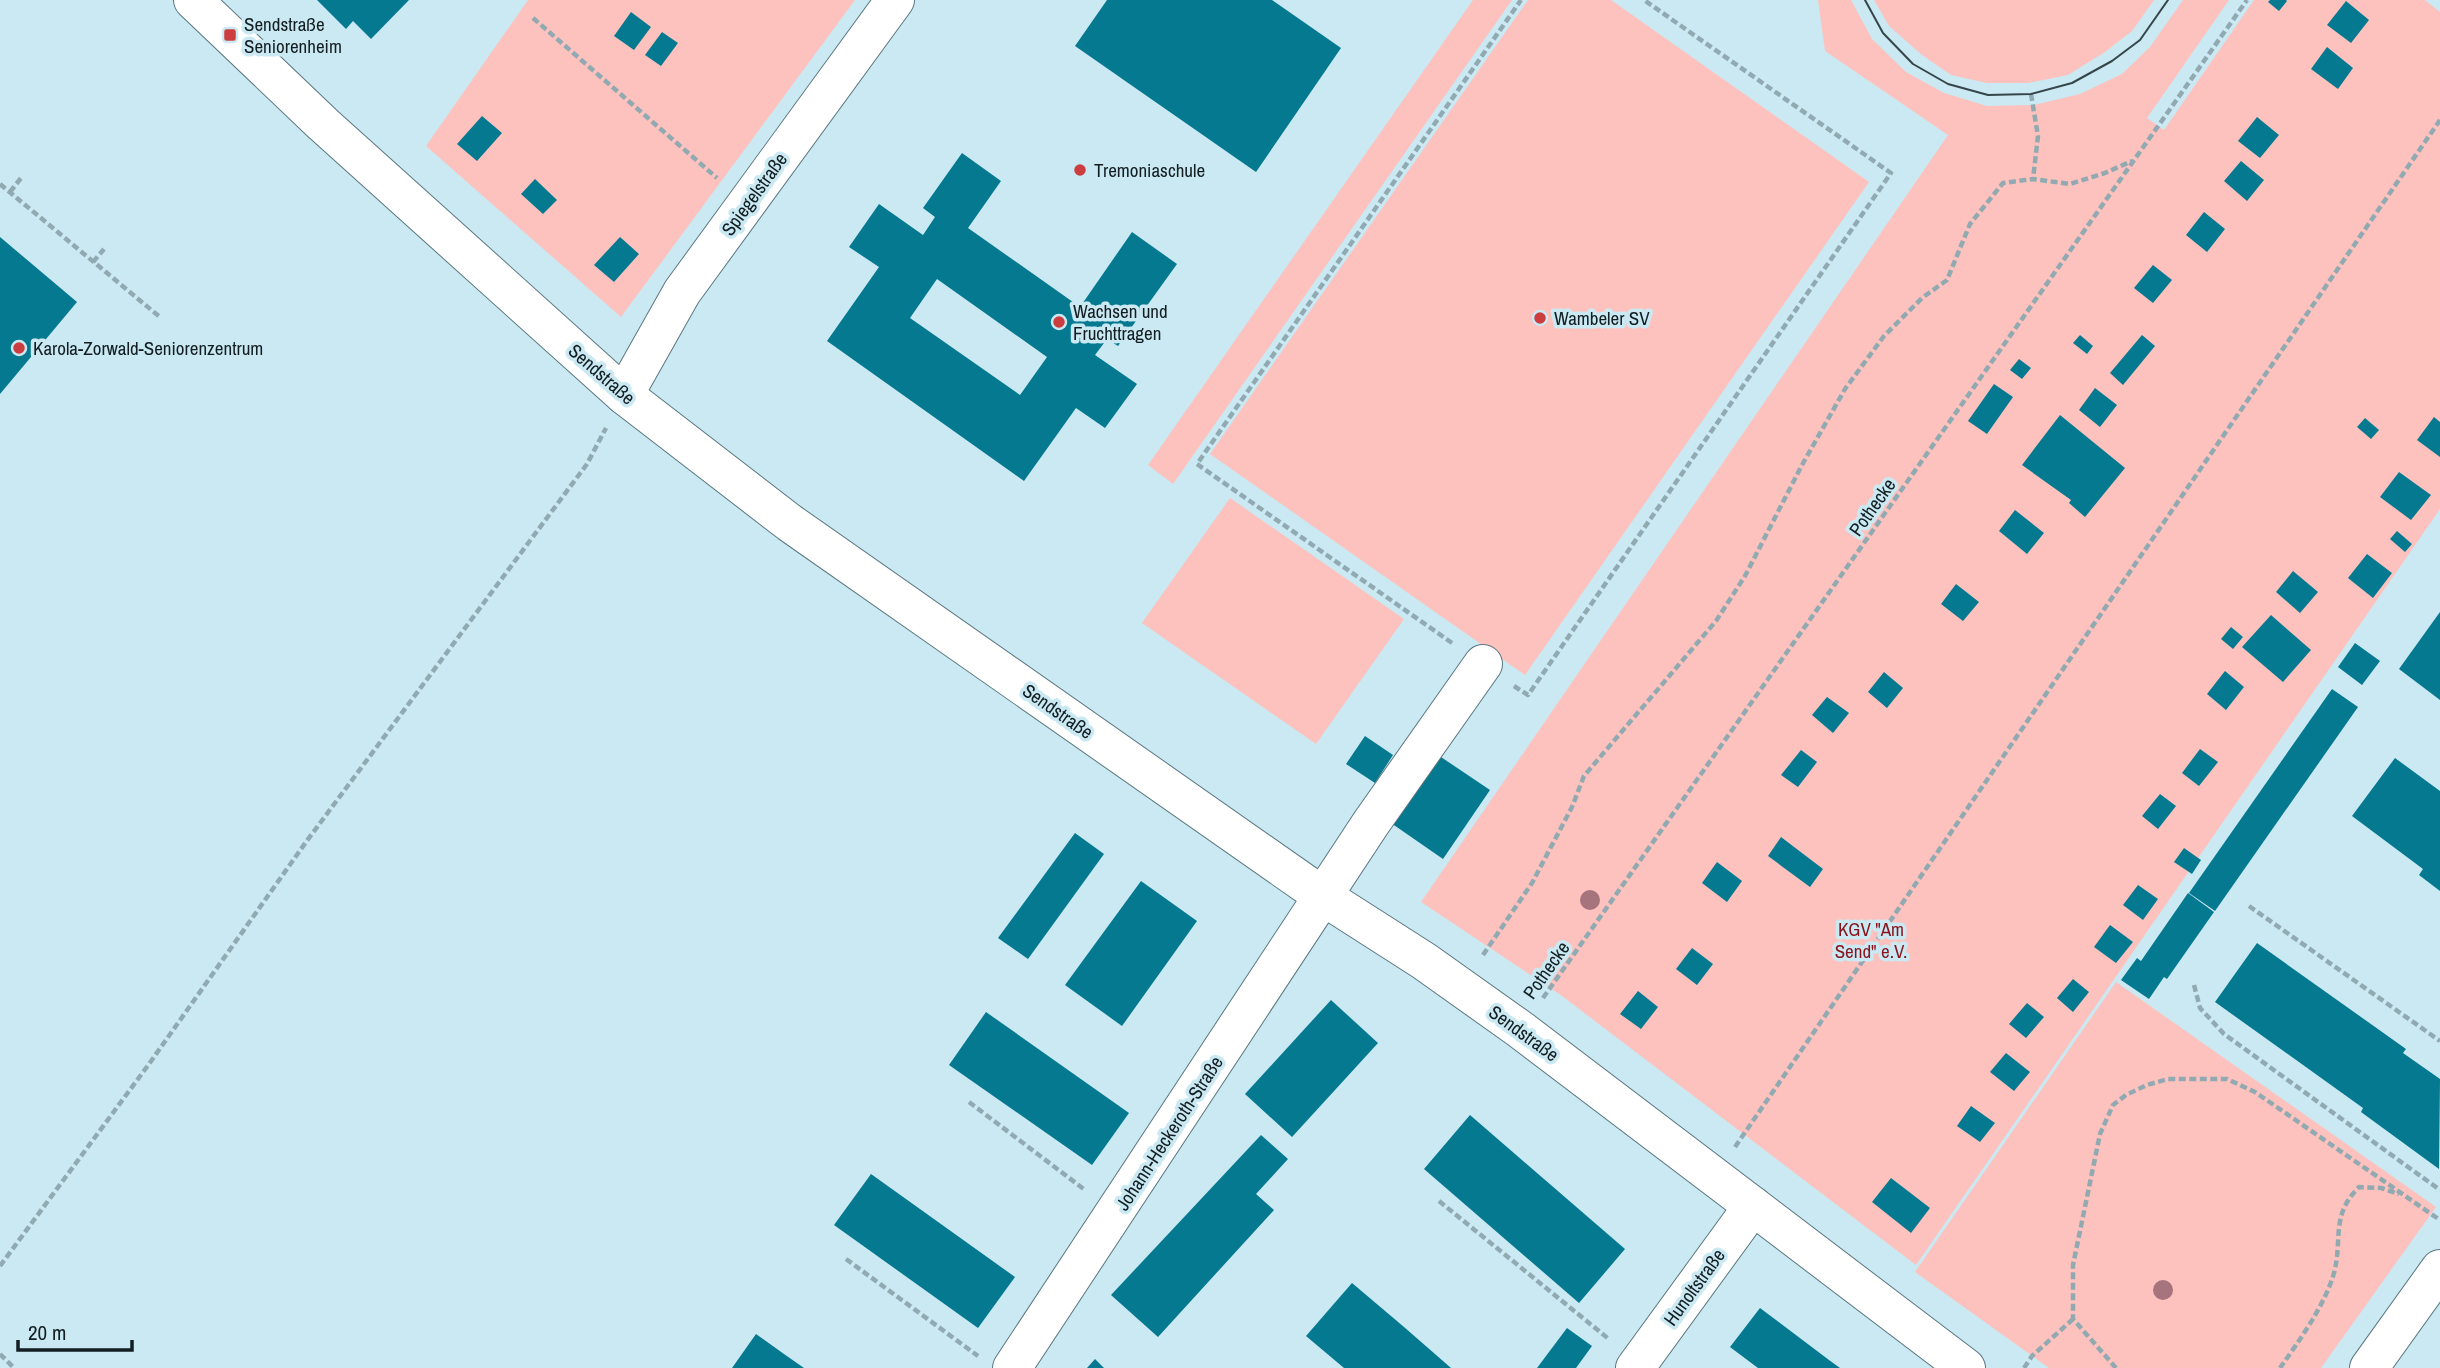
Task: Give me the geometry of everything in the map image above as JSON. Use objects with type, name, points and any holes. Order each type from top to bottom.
[{"type":"street","name":"Sendstraße","points":[[193,0],[343,142],[624,395],[790,523],[1324,897],[1521,1030],[1966,1368]]},
{"type":"street","name":"Spiegelstraße","points":[[624,395],[682,292],[895,0]]},
{"type":"street","name":"Johann-Heckeroth-Straße","points":[[998,1364],[1116,1213],[1371,823],[1483,664]]},
{"type":"street","name":"Hunoltstraße","points":[[1637,1366],[1753,1206]]},
{"type":"street","points":[[2368,1368],[2440,1269]]},
{"type":"path","points":[[1521,0],[1197,464],[1528,695],[1891,173],[1644,0]]},
{"type":"path","name":"Pothecke","points":[[1521,1030],[2247,0]]},
{"type":"path","points":[[533,18],[746,204]]},
{"type":"path","points":[[2031,94],[2038,136],[2033,178]]},
{"type":"path","points":[[1713,1176],[2440,120]]},
{"type":"path","points":[[1460,987],[1532,883],[1572,807],[1584,776],[1716,621],[1745,576],[1802,465],[1845,390],[1884,336],[1922,298],[1947,280],[1969,224],[2003,183],[2033,178],[2070,184],[2134,160]]},
{"type":"path","points":[[9,192],[21,178]]},
{"type":"path","points":[[0,184],[160,318]]},
{"type":"path","points":[[93,262],[104,248]]},
{"type":"path","points":[[0,1266],[149,1064],[306,842],[586,464],[624,395]]},
{"type":"path","points":[[2249,906],[2440,1041]]},
{"type":"path","points":[[2194,985],[2200,1008],[2224,1034],[2440,1191]]},
{"type":"path","points":[[2116,1368],[2073,1319],[2073,1265],[2101,1134],[2113,1105],[2147,1085],[2168,1079],[2227,1079],[2255,1092],[2440,1220]]},
{"type":"path","points":[[969,1102],[1116,1213]]},
{"type":"path","points":[[2280,1368],[2311,1324],[2334,1273],[2338,1228],[2347,1199],[2359,1187],[2381,1188],[2407,1198]]},
{"type":"path","points":[[1439,1201],[1637,1366]]},
{"type":"path","points":[[846,1259],[998,1364]]},
{"type":"path","points":[[2024,1368],[2032,1356],[2073,1319]]},
{"type":"path","points":[[0,1354],[14,1368]]},
{"type":"green space","points":[[528,0],[855,0],[621,317],[426,146]]},
{"type":"green space","points":[[1473,0],[1512,0],[1173,484],[1148,465]]},
{"type":"green space","name":"Wambeler SV","points":[[1528,0],[1611,0],[1869,182],[1525,675],[1210,454]]},
{"type":"green space","name":"KGV \"Am Send\" e.V.","points":[[1818,0],[1851,0],[1872,39],[1906,72],[1944,93],[1987,106],[2034,105],[2080,94],[2122,74],[2150,47],[2183,0],[2229,0],[2147,118],[2164,130],[2254,0],[2425,0],[2440,12],[2440,509],[1916,1265],[1562,996],[1421,902],[1948,135],[1825,51]]},
{"type":"green space","points":[[1874,0],[2154,0],[2132,31],[2068,75],[2028,83],[1987,83],[1951,75],[1922,55],[1889,26]]},
{"type":"green space","points":[[1230,498],[1404,619],[1316,744],[1142,623]]},
{"type":"green space","points":[[2116,982],[2436,1207],[2321,1368],[2049,1368],[1915,1272]]},
{"type":"building","points":[[317,0],[409,0],[371,39],[353,21],[346,29]]},
{"type":"building","points":[[1107,0],[1272,0],[1341,48],[1256,172],[1075,46]]},
{"type":"building","points":[[2287,1],[2279,11],[2268,2]]},
{"type":"building","points":[[2346,1],[2369,20],[2351,43],[2327,25]]},
{"type":"building","points":[[631,12],[651,27],[634,50],[614,36]]},
{"type":"building","points":[[662,32],[678,43],[661,66],[645,55]]},
{"type":"building","points":[[2327,47],[2353,68],[2338,89],[2311,69]]},
{"type":"building","points":[[482,116],[502,133],[477,161],[457,144]]},
{"type":"building","points":[[2257,117],[2279,135],[2260,158],[2238,141]]},
{"type":"building","points":[[962,153],[1001,181],[968,228],[1080,307],[1132,232],[1177,264],[1118,346],[1107,339],[1095,355],[1137,384],[1105,428],[1076,408],[1024,481],[827,341],[879,267],[849,247],[879,204],[923,235],[935,217],[923,208]],"holes":[[[937,279],[1047,357],[1020,395],[910,318]]]},
{"type":"building","points":[[2241,161],[2264,180],[2247,201],[2224,181]]},
{"type":"building","points":[[535,179],[557,200],[543,214],[521,194]]},
{"type":"building","points":[[2204,212],[2225,229],[2207,252],[2186,235]]},
{"type":"building","name":"Karola-Zorwald-Seniorenzentrum","points":[[0,237],[77,302],[0,394]]},
{"type":"building","points":[[620,237],[639,254],[614,282],[594,265]]},
{"type":"building","points":[[2153,265],[2172,280],[2153,303],[2134,288]]},
{"type":"building","points":[[2080,335],[2093,346],[2087,354],[2073,343]]},
{"type":"building","points":[[2142,335],[2155,346],[2123,385],[2110,373]]},
{"type":"building","points":[[2019,359],[2031,368],[2022,379],[2010,370]]},
{"type":"building","points":[[1994,384],[2013,397],[1987,434],[1968,421]]},
{"type":"building","points":[[2095,388],[2117,405],[2100,427],[2079,410]]},
{"type":"building","points":[[2060,415],[2125,468],[2085,517],[2069,503],[2071,500],[2022,465]]},
{"type":"building","points":[[2434,417],[2440,422],[2440,457],[2417,440]]},
{"type":"building","points":[[2365,418],[2379,430],[2371,439],[2357,427]]},
{"type":"building","points":[[2399,472],[2431,495],[2411,520],[2380,497]]},
{"type":"building","points":[[2015,510],[2044,533],[2027,554],[1999,531]]},
{"type":"building","points":[[2397,531],[2412,544],[2405,552],[2390,539]]},
{"type":"building","points":[[2367,554],[2392,573],[2373,598],[2348,578]]},
{"type":"building","points":[[2293,571],[2318,592],[2300,613],[2276,592]]},
{"type":"building","points":[[1956,584],[1979,602],[1963,621],[1941,604]]},
{"type":"building","points":[[2440,612],[2440,700],[2399,669]]},
{"type":"building","points":[[2271,615],[2311,650],[2283,682],[2242,647]]},
{"type":"building","points":[[2231,627],[2243,637],[2233,649],[2221,639]]},
{"type":"building","points":[[2355,643],[2380,661],[2362,685],[2338,667]]},
{"type":"building","points":[[2225,671],[2244,687],[2226,710],[2207,694]]},
{"type":"building","points":[[1884,672],[1903,688],[1887,708],[1868,692]]},
{"type":"building","points":[[2332,689],[2358,707],[2215,911],[2189,893]]},
{"type":"building","points":[[1827,697],[1849,713],[1833,733],[1812,715]]},
{"type":"building","points":[[1365,736],[1393,755],[1375,783],[1346,764]]},
{"type":"building","points":[[2200,749],[2218,762],[2199,786],[2182,773]]},
{"type":"building","points":[[1801,750],[1817,762],[1798,787],[1781,775]]},
{"type":"building","points":[[1438,755],[1490,790],[1443,859],[1391,823]]},
{"type":"building","points":[[2395,758],[2440,791],[2440,891],[2419,875],[2423,869],[2352,816]]},
{"type":"building","points":[[2160,794],[2176,806],[2158,829],[2142,816]]},
{"type":"building","points":[[1075,833],[1104,854],[1028,959],[998,938]]},
{"type":"building","points":[[1781,837],[1823,869],[1810,887],[1768,856]]},
{"type":"building","points":[[2184,848],[2201,860],[2192,874],[2174,862]]},
{"type":"building","points":[[1717,862],[1742,881],[1727,902],[1702,883]]},
{"type":"building","points":[[1141,881],[1197,921],[1122,1026],[1065,985]]},
{"type":"building","points":[[2138,885],[2158,899],[2143,920],[2123,905]]},
{"type":"building","points":[[2188,893],[2214,912],[2167,979],[2164,977],[2149,999],[2121,980],[2137,958],[2141,961]]},
{"type":"building","points":[[2110,925],[2133,942],[2116,963],[2094,947]]},
{"type":"building","points":[[2257,943],[2406,1049],[2403,1053],[2440,1079],[2439,1169],[2361,1112],[2363,1108],[2215,1002]]},
{"type":"building","points":[[1692,948],[1713,964],[1697,985],[1676,969]]},
{"type":"building","points":[[2073,979],[2089,992],[2073,1012],[2057,998]]},
{"type":"building","points":[[1638,991],[1658,1007],[1641,1029],[1620,1014]]},
{"type":"building","points":[[1331,1000],[1378,1043],[1292,1137],[1245,1094]]},
{"type":"building","points":[[2027,1003],[2044,1017],[2026,1038],[2009,1024]]},
{"type":"building","points":[[986,1012],[1129,1113],[1092,1165],[949,1065]]},
{"type":"building","points":[[2006,1053],[2030,1072],[2014,1091],[1990,1072]]},
{"type":"building","points":[[1971,1106],[1995,1123],[1980,1142],[1957,1126]]},
{"type":"building","points":[[1470,1115],[1625,1249],[1579,1303],[1424,1169]]},
{"type":"building","points":[[1261,1135],[1288,1159],[1256,1194],[1274,1210],[1158,1337],[1111,1295]]},
{"type":"building","points":[[871,1174],[1015,1277],[978,1328],[834,1225]]},
{"type":"building","points":[[1891,1178],[1930,1208],[1911,1233],[1872,1202]]},
{"type":"building","points":[[1352,1283],[1451,1368],[1344,1368],[1306,1336]]},
{"type":"building","points":[[1760,1308],[1840,1368],[1758,1368],[1730,1347]]},
{"type":"building","points":[[1567,1328],[1592,1346],[1576,1368],[1537,1368]]},
{"type":"building","points":[[756,1334],[784,1354],[804,1368],[732,1368]]},
{"type":"building","points":[[1095,1359],[1104,1368],[1087,1368]]},
{"type":"tram line","points":[[1865,0],[1883,33],[1913,64],[1948,84],[1988,95],[2031,94],[2072,83],[2112,61],[2140,40],[2168,0]]},
{"type":"place","name":"Sendstraße Seniorenheim","points":[[230,35]]},
{"type":"place","name":"Tremoniaschule","points":[[1080,170]]},
{"type":"place","name":"Wambeler SV","points":[[1540,318]]},
{"type":"place","name":"Wachsen und Fruchttragen","points":[[1059,322]]},
{"type":"place","name":"Karola-Zorwald-Seniorenzentrum","points":[[19,348]]}]
